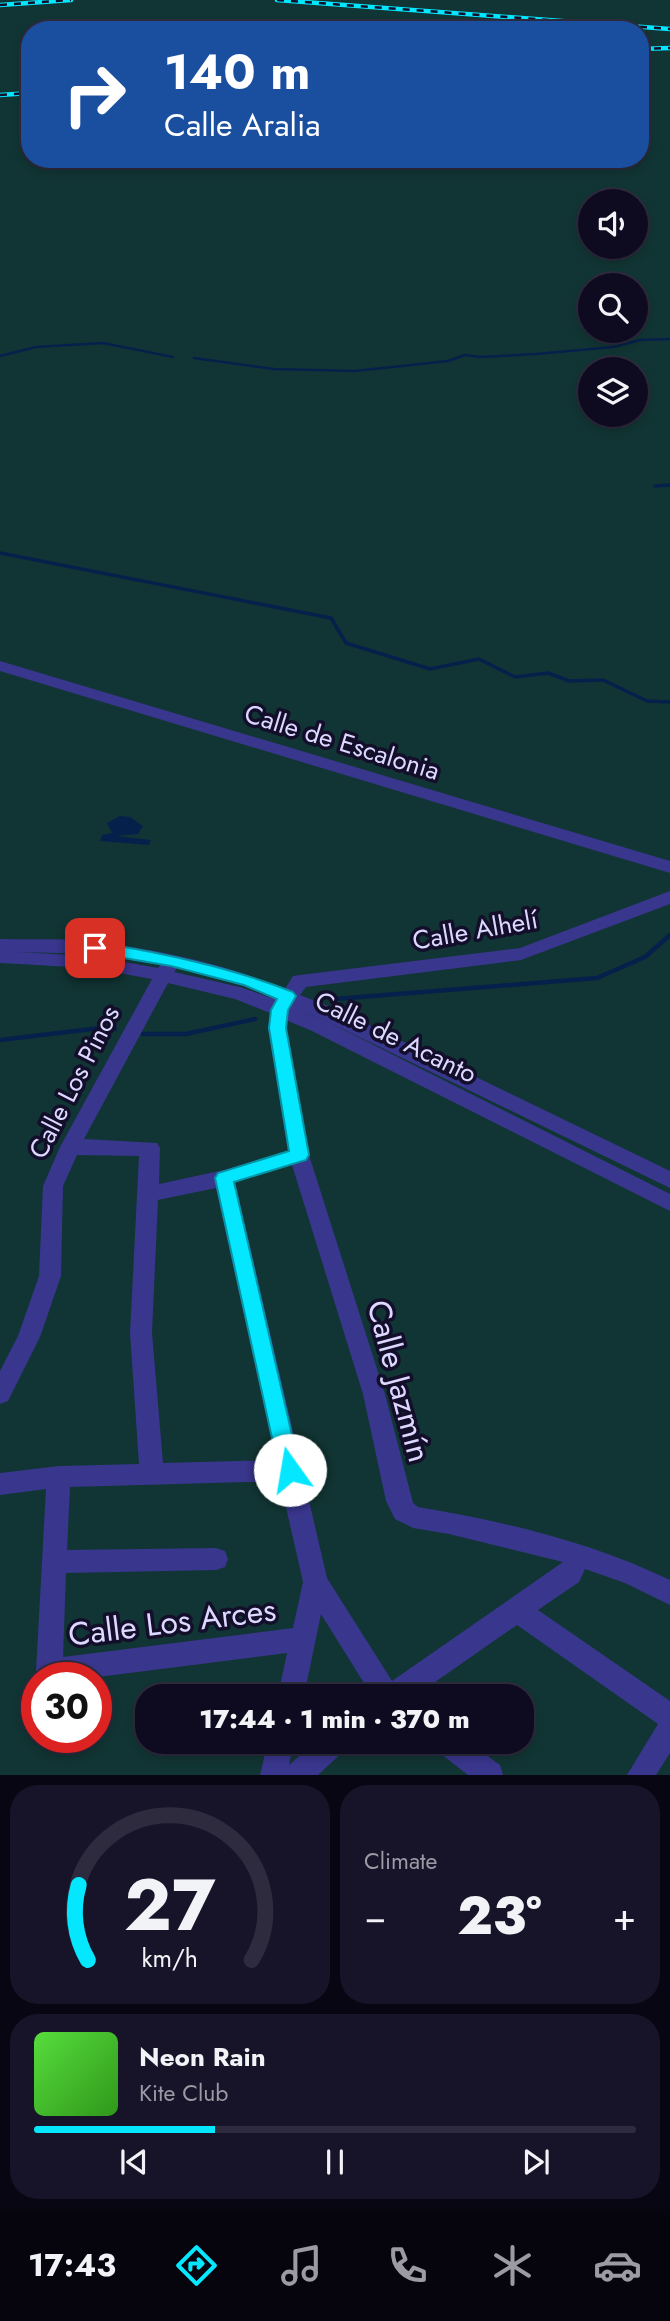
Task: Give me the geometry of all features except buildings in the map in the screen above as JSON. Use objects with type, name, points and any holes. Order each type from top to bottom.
[{"type":"street","name":"Calle de Escalonia","points":[[0,666],[670,867]]},
{"type":"street","name":"Calle Alhelí","points":[[284,1003],[300,981],[521,954],[670,897]]},
{"type":"street","name":"Calle de Acanto","points":[[0,945],[95,948],[168,967],[240,994],[284,1003],[579,1134],[670,1180]]},
{"type":"street","name":"Calle de Acanto","points":[[0,957],[168,967]]},
{"type":"street","name":"Calle Los Pinos","points":[[0,1394],[29,1337],[50,1276],[52,1185],[168,967]]},
{"type":"street","name":"Calle de Acanto","points":[[284,1003],[317,1025],[670,1203]]},
{"type":"street","name":"Calle Jazmín","points":[[284,1003],[277,1028],[299,1155],[374,1394],[398,1501],[404,1511],[413,1517],[449,1523],[578,1555],[632,1574],[670,1593]]},
{"type":"street","points":[[70,1147],[150,1148],[150,1194],[141,1333],[152,1474]]},
{"type":"street","points":[[150,1194],[224,1178],[299,1155]]},
{"type":"street","points":[[224,1178],[314,1582],[379,1684]]},
{"type":"street","points":[[0,1484],[60,1477],[290,1470]]},
{"type":"street","points":[[60,1477],[55,1562],[216,1559]]},
{"type":"street","points":[[410,1684],[570,1573],[578,1555]]},
{"type":"street","name":"Calle Los Arces","points":[[55,1562],[49,1671],[304,1639]]},
{"type":"street","points":[[294,1684],[314,1582]]},
{"type":"street","points":[[518,1611],[670,1717]]},
{"type":"street","points":[[640,1775],[670,1730]]},
{"type":"street","points":[[273,1775],[278,1754]]},
{"type":"street","points":[[298,1775],[321,1754]]},
{"type":"street","points":[[462,1754],[490,1775]]},
{"type":"green space","points":[[0,0],[670,0],[670,1775],[0,1775]]},
{"type":"water","points":[[120,816],[130,817],[143,826],[138,834],[116,836],[151,840],[149,845],[100,841],[102,835],[112,833],[107,823]]},
{"type":"waterway","points":[[194,358],[274,369],[355,371],[448,361],[465,355],[480,357],[536,354],[613,347],[640,340],[670,339]]},
{"type":"waterway","points":[[0,356],[36,347],[103,343],[173,357]]},
{"type":"waterway","points":[[655,486],[670,485]]},
{"type":"waterway","points":[[0,553],[331,618],[346,643],[430,669],[479,659],[515,677],[548,673],[569,681],[603,680],[647,701],[670,702]]},
{"type":"waterway","points":[[335,999],[597,978],[645,957],[670,935]]},
{"type":"waterway","points":[[143,1034],[186,1034],[255,1019]]},
{"type":"waterway","points":[[0,1040],[100,1028],[115,1029]]},
{"type":"railway","points":[[0,5],[71,0]]},
{"type":"railway","points":[[277,0],[562,21]]},
{"type":"railway","points":[[649,27],[670,29]]},
{"type":"railway","points":[[649,49],[670,48]]},
{"type":"railway","points":[[0,95],[21,94]]},
{"type":"route","points":[[95,948],[171,960],[249,981],[287,996],[280,1010],[277,1028],[299,1155],[224,1178],[290,1470]]}]
